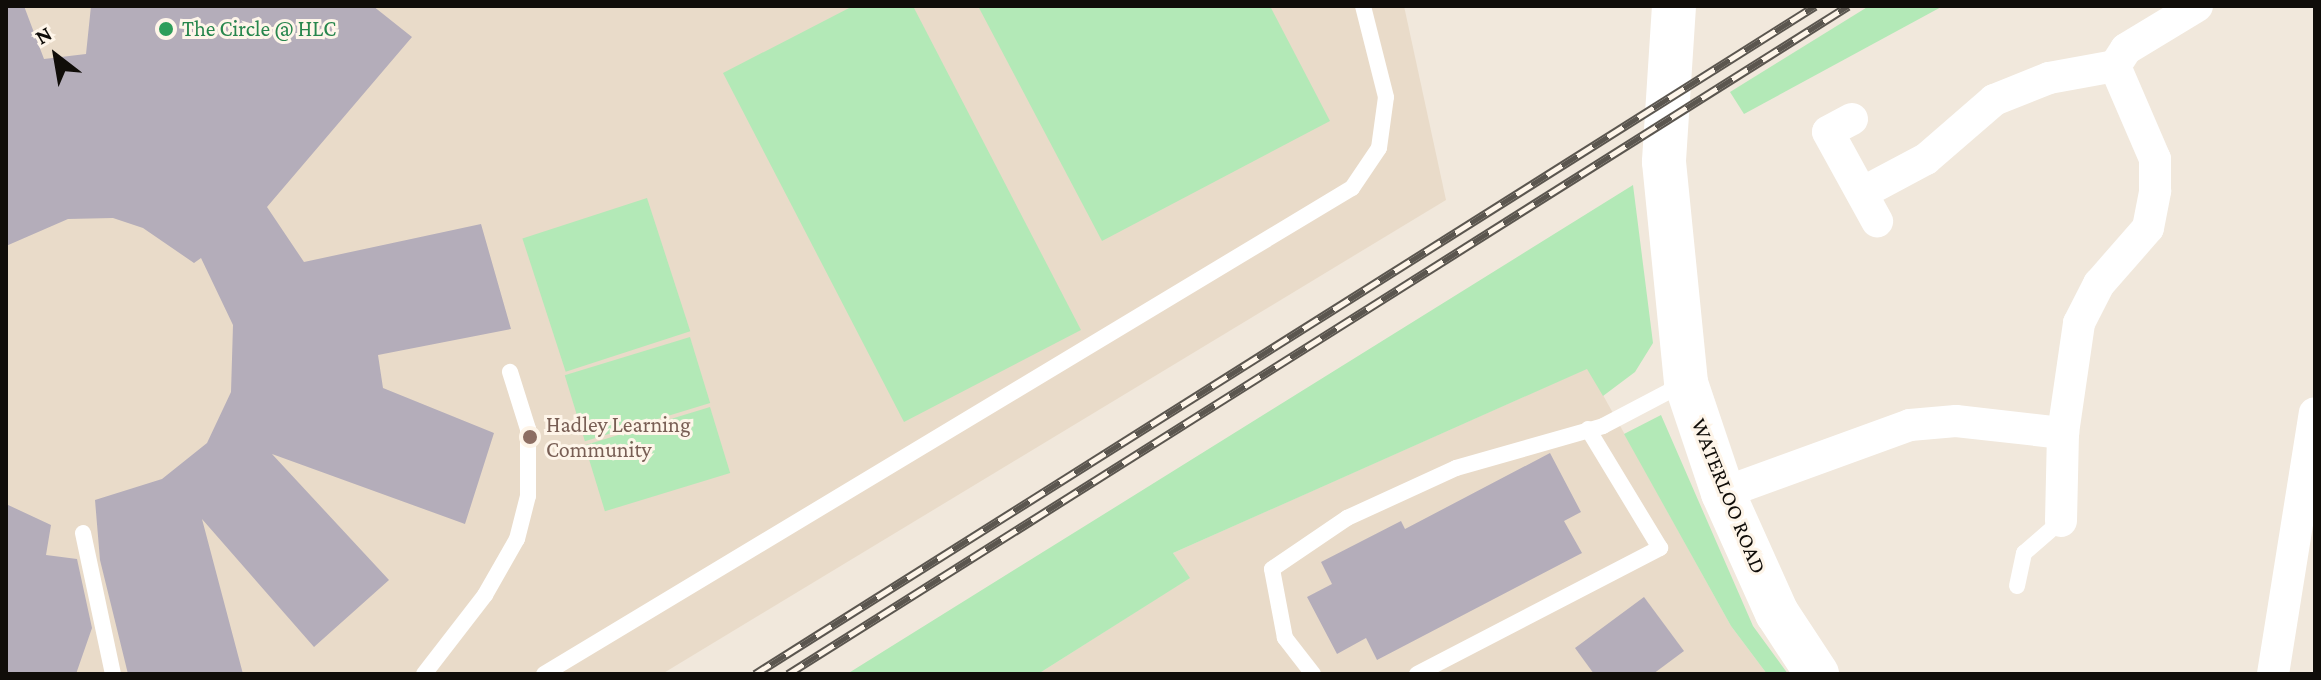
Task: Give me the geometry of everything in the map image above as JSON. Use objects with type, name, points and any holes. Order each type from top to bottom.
[{"type":"street","points":[[1852,119],[1828,132],[1870,207],[1994,100],[2049,78],[2115,66],[2126,49],[2197,6]]},
{"type":"street","name":"WATERLOO ROAD","points":[[1672,25],[1664,162],[1686,383],[1723,493],[1777,613],[1817,674]]},
{"type":"street","points":[[2061,521],[2063,433],[2079,323],[2099,284],[2148,228],[2155,191],[2155,159],[2115,66]]},
{"type":"street","points":[[2273,674],[2315,413]]},
{"type":"street","points":[[1723,493],[1910,425],[1956,421],[2063,433]]},
{"type":"lane","points":[[544,674],[1352,188],[1379,148],[1386,97],[1363,6]]},
{"type":"lane","points":[[424,674],[485,595],[517,539],[528,496],[528,429],[510,372]]},
{"type":"lane","points":[[1313,674],[1285,638],[1272,569],[1347,518],[1456,468],[1588,429],[1686,383]]},
{"type":"lane","points":[[1417,674],[1660,548],[1588,429]]},
{"type":"lane","points":[[2017,586],[2024,553],[2061,521]]},
{"type":"lane","points":[[83,533],[113,674]]},
{"type":"shaded area","name":"Hadley Learning Community","points":[[6,6],[1404,6],[1446,200],[662,674],[6,674]]},
{"type":"shaded area","points":[[1588,368],[1731,626],[1767,674],[1038,674],[1189,578],[1173,553]]},
{"type":"green space","points":[[853,6],[913,6],[1081,330],[904,422],[723,73]]},
{"type":"green space","points":[[978,6],[1270,6],[1330,121],[1102,241]]},
{"type":"green space","points":[[1869,6],[1943,6],[1744,114],[1730,92]]},
{"type":"green space","points":[[1633,185],[1653,343],[1635,372],[1603,396],[1587,369],[1173,553],[1190,578],[1038,674],[847,674]]},
{"type":"green space","points":[[647,198],[690,331],[566,372],[522,238]]},
{"type":"green space","points":[[690,337],[710,403],[585,441],[565,375]]},
{"type":"green space","points":[[710,407],[730,473],[605,511],[585,445]]},
{"type":"green space","points":[[1661,415],[1753,626],[1788,674],[1767,674],[1731,626],[1624,434]]},
{"type":"building","points":[[6,6],[24,6],[44,59],[86,54],[91,6],[373,6],[412,37],[267,207],[304,262],[481,224],[511,329],[378,355],[383,388],[494,433],[465,524],[272,454],[389,580],[314,647],[202,519],[243,674],[128,674],[100,560],[95,500],[162,479],[207,443],[231,392],[233,325],[201,258],[194,263],[143,228],[113,218],[68,219],[6,246]]},
{"type":"building","points":[[1550,453],[1581,512],[1564,521],[1582,553],[1377,660],[1366,638],[1337,654],[1307,597],[1332,584],[1321,562],[1401,521],[1405,529]]},
{"type":"building","points":[[6,504],[51,525],[46,555],[77,559],[92,628],[76,674],[6,674]]},
{"type":"building","points":[[1644,597],[1684,651],[1653,674],[1594,674],[1575,648]]},
{"type":"railway","points":[[755,674],[1815,6]]},
{"type":"railway","points":[[788,674],[1848,6]]},
{"type":"place","name":"The Circle @ HLC","points":[[166,29]]},
{"type":"place","name":"Hadley Learning Community","points":[[530,437]]}]
